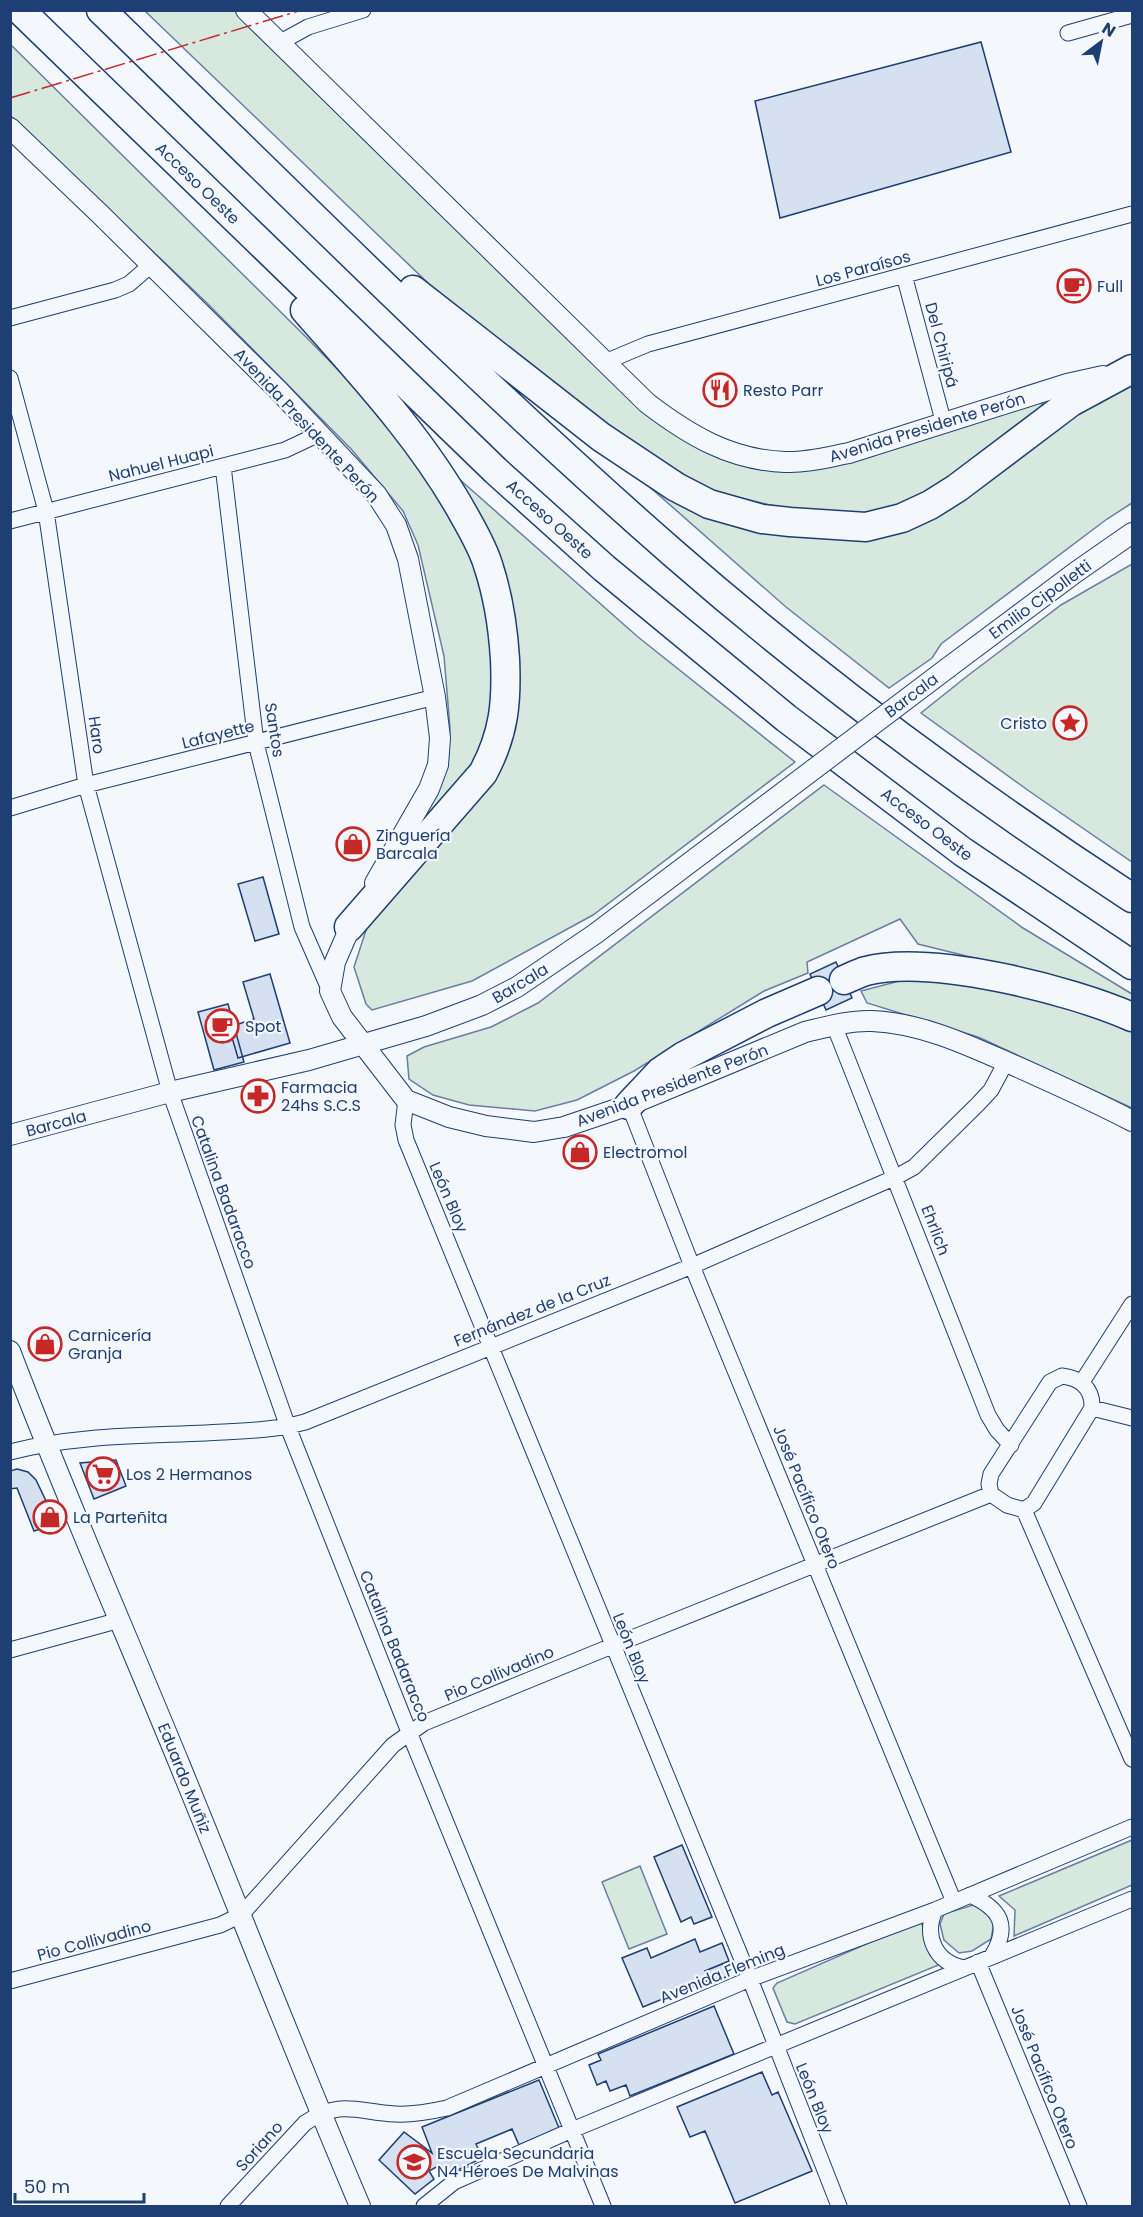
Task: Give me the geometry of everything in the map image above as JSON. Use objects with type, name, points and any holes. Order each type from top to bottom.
[{"type":"highway","name":"Acceso Oeste","points":[[20,10],[496,471],[613,575],[777,711],[963,852],[1132,965]]},
{"type":"highway","points":[[101,10],[452,351],[673,553],[815,670],[948,772],[1132,898]]},
{"type":"highway","points":[[174,159],[387,404],[444,480],[488,563],[498,606],[506,683],[505,711],[495,752],[483,773],[465,795],[349,927]]},
{"type":"highway","points":[[276,180],[601,437],[676,487],[709,504],[762,519],[840,527],[866,527],[902,518],[930,505],[957,488],[1071,402],[1132,369]]},
{"type":"highway","points":[[844,980],[866,971],[896,968],[924,967],[972,973],[1047,988],[1132,1017]]},
{"type":"highway","points":[[630,1105],[660,1072],[684,1056],[767,1013],[818,991]]},
{"type":"street","name":"Avenida Presidente Perón","points":[[246,10],[647,403],[680,428],[709,444],[763,459],[785,462],[816,459],[849,453],[1067,384],[1132,369]]},
{"type":"street","points":[[279,43],[308,27],[363,10]]},
{"type":"street","points":[[1068,33],[1128,14]]},
{"type":"street","name":"Avenida Presidente Perón","points":[[10,128],[151,265],[319,434],[376,495],[396,525],[408,559],[435,697],[440,738],[438,765],[432,781],[349,927],[335,962],[330,991]]},
{"type":"street","name":"Los Paraísos","points":[[605,362],[648,344],[1132,214]]},
{"type":"street","points":[[10,318],[115,290],[129,284],[151,265]]},
{"type":"street","name":"Del Chiripá","points":[[904,276],[945,424]]},
{"type":"street","name":"Haro","points":[[10,378],[46,511],[86,785],[170,1092]]},
{"type":"street","name":"Nahuel Huapi","points":[[10,521],[285,450],[319,434]]},
{"type":"street","name":"Santos","points":[[224,466],[256,743],[302,927],[330,991]]},
{"type":"street","name":"Emilio Cipolletti","points":[[949,667],[1132,533]]},
{"type":"street","name":"Barcala","points":[[10,1135],[170,1092],[309,1060],[426,1026],[482,1005],[517,987],[595,934],[949,667]]},
{"type":"street","name":"Lafayette","points":[[10,808],[86,785],[435,697]]},
{"type":"street","points":[[330,991],[342,1017],[406,1100]]},
{"type":"street","name":"Avenida Presidente Perón","points":[[406,1100],[449,1117],[486,1126],[534,1132],[564,1127],[630,1105],[805,1032],[834,1025],[871,1021],[908,1026],[949,1038],[1132,1121]]},
{"type":"street","name":"Ehrlich","points":[[834,1025],[896,1177],[988,1415],[997,1430],[1011,1444]]},
{"type":"street","name":"Fernández de la Cruz","points":[[10,1452],[45,1443],[78,1439],[273,1430],[305,1422],[692,1266],[896,1177],[914,1167],[978,1104],[991,1090],[1006,1062]]},
{"type":"street","name":"Catalina Badaracco","points":[[170,1092],[288,1427],[409,1732],[603,2206]]},
{"type":"street","name":"León Bloy","points":[[406,1100],[404,1125],[406,1140],[750,1979],[839,2206]]},
{"type":"street","name":"José Pacífico Otero","points":[[630,1105],[692,1266],[954,1902]]},
{"type":"street","points":[[1082,1382],[1132,1304]]},
{"type":"street","name":"Eduardo Muñiz","points":[[10,1351],[45,1443],[242,1915],[320,2113],[360,2206]]},
{"type":"street","points":[[1062,1376],[1073,1377],[1082,1382],[1092,1398],[1092,1407],[1034,1503],[1024,1510],[1007,1505],[991,1494],[989,1484],[991,1474],[1050,1382],[1062,1376]]},
{"type":"street","points":[[1092,1407],[1132,1418]]},
{"type":"street","name":"Pio Collivadino","points":[[10,1981],[220,1925],[242,1915],[393,1745],[424,1723],[991,1494]]},
{"type":"street","points":[[1024,1510],[1132,1759]]},
{"type":"street","points":[[10,1650],[120,1620]]},
{"type":"street","name":"Avenida Fleming","points":[[320,2113],[341,2107],[394,2114],[418,2114],[447,2108],[750,1979],[935,1910],[1132,1827]]},
{"type":"street","points":[[935,1910],[929,1930],[938,1953],[956,1966],[978,1962],[1002,1935],[1001,1924],[992,1908],[970,1894]]},
{"type":"street","points":[[424,2206],[454,2182],[572,2130],[1132,1899]]},
{"type":"street","name":"José Pacífico Otero","points":[[978,1962],[1078,2206]]},
{"type":"street","name":"Soriano","points":[[228,2206],[304,2123],[320,2113]]},
{"type":"shaded area","points":[[145,11],[235,11],[635,402],[760,466],[1043,401],[1041,407],[941,483],[888,512],[838,516],[770,505],[712,491],[664,463],[547,382],[455,309]]},
{"type":"shaded area","points":[[10,44],[377,410],[438,494],[467,547],[483,591],[494,675],[492,717],[483,751],[407,847],[437,793],[448,766],[450,728],[444,656],[418,545],[403,511],[352,450],[207,303],[11,116]]},
{"type":"shaded area","points":[[1132,382],[1132,503],[1107,519],[941,644],[932,658],[889,688],[786,607],[594,438],[648,474],[858,531]]},
{"type":"shaded area","points":[[458,478],[638,637],[795,762],[593,915],[472,981],[372,1010],[366,1004],[354,967],[370,918],[513,727]]},
{"type":"shaded area","points":[[1132,564],[1132,862],[921,713],[1061,605]]},
{"type":"shaded area","points":[[824,785],[1023,928],[1132,994],[1132,1006],[1063,980],[918,944],[900,919],[807,962],[808,973],[764,991],[634,1071],[577,1100],[535,1111],[469,1105],[433,1095],[409,1079],[407,1056],[424,1047],[491,1027],[538,1003]]},
{"type":"shaded area","points":[[907,979],[1053,999],[1132,1030],[1132,1108],[978,1037],[867,1003],[861,991]]},
{"type":"shaded area","points":[[1132,1840],[1132,1885],[1014,1936],[1015,1910],[999,1896]]},
{"type":"shaded area","points":[[640,1866],[667,1934],[629,1949],[602,1882]]},
{"type":"shaded area","points":[[973,1905],[985,1909],[994,1923],[991,1939],[972,1951],[959,1953],[944,1940],[940,1924],[944,1914]]},
{"type":"shaded area","points":[[921,1920],[927,1944],[941,1964],[795,2024],[787,2022],[773,1988],[777,1983]]},
{"type":"building","points":[[981,42],[1011,152],[780,218],[755,101]]},
{"type":"building","points":[[263,877],[279,934],[255,941],[238,884]]},
{"type":"building","points":[[836,962],[852,998],[826,1010],[810,974]]},
{"type":"building","points":[[270,974],[290,1043],[238,1058],[229,1027],[254,1019],[243,982]]},
{"type":"building","points":[[228,1004],[244,1062],[214,1070],[198,1012]]},
{"type":"building","name":"Carnicería Granja","points":[[51,1334],[57,1346],[40,1354],[34,1342]]},
{"type":"building","name":"Los 2 Hermanos","points":[[116,1460],[126,1486],[94,1499],[80,1463]]},
{"type":"building","points":[[17,1469],[28,1472],[36,1480],[57,1524],[34,1531],[17,1488],[10,1489],[10,1471]]},
{"type":"building","points":[[682,1845],[712,1917],[694,1924],[691,1917],[681,1922],[654,1857]]},
{"type":"building","points":[[695,1939],[700,1952],[722,1943],[729,1961],[705,1971],[709,1980],[643,2007],[622,1958],[647,1948],[651,1958]]},
{"type":"building","points":[[722,1964],[728,1976],[711,1984],[705,1971]]},
{"type":"building","points":[[714,2006],[734,2054],[630,2096],[626,2085],[610,2091],[606,2081],[597,2085],[589,2065],[601,2060],[598,2054]]},
{"type":"building","points":[[762,2072],[772,2095],[778,2092],[812,2171],[735,2203],[705,2131],[690,2137],[677,2107]]},
{"type":"building","points":[[539,2080],[559,2128],[519,2145],[512,2129],[476,2144],[482,2158],[444,2177],[438,2166],[429,2171],[434,2179],[415,2194],[379,2160],[404,2132],[432,2153],[422,2127]]},
{"type":"power","points":[[10,98],[302,10]]},
{"type":"place","name":"Full","points":[[1074,286]]},
{"type":"place","name":"Resto Parr","points":[[720,390]]},
{"type":"place","name":"Cristo","points":[[1070,723]]},
{"type":"place","name":"Zinguería Barcala","points":[[353,844]]},
{"type":"place","name":"Spot","points":[[222,1026]]},
{"type":"place","name":"Farmacia 24hs S.C.S","points":[[258,1096]]},
{"type":"place","name":"Electromol","points":[[580,1152]]},
{"type":"place","name":"Carnicería Granja","points":[[45,1344]]},
{"type":"place","name":"Los 2 Hermanos","points":[[103,1474]]},
{"type":"place","name":"La Parteñita","points":[[50,1517]]},
{"type":"place","name":"Escuela Secundaria N4 Héroes De Malvinas","points":[[414,2162]]}]
